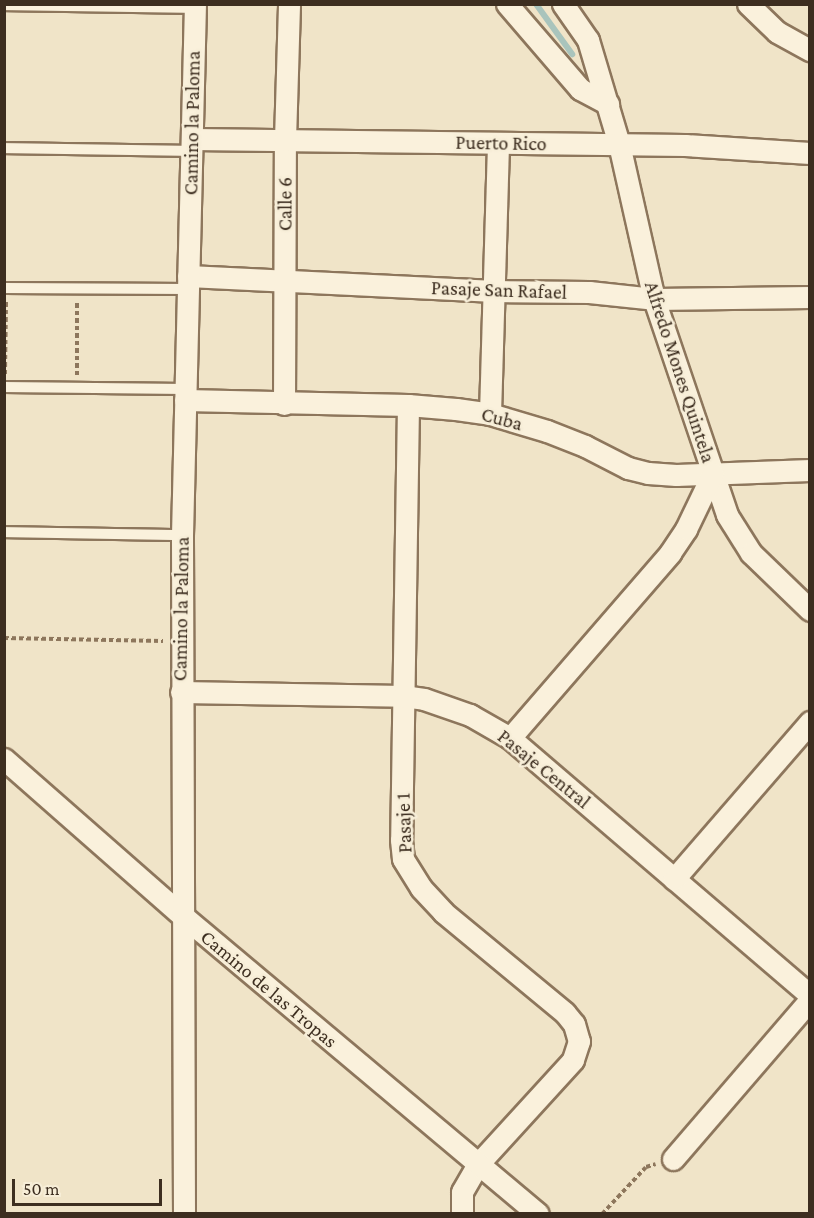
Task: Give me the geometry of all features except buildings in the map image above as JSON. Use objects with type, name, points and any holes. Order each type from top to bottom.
[{"type":"street","name":"Calle 6","points":[[284,404],[285,140],[289,4]]},
{"type":"street","points":[[507,4],[580,89],[609,104]]},
{"type":"street","name":"Alfredo Mones Quintela","points":[[563,4],[588,40],[609,104],[654,299],[727,515],[746,545],[810,610]]},
{"type":"street","points":[[748,4],[777,32],[810,50]]},
{"type":"street","name":"Camino la Paloma","points":[[184,1214],[181,641],[195,6]]},
{"type":"street","name":"Puerto Rico","points":[[192,145],[285,140],[619,144],[685,145],[810,153]]},
{"type":"street","points":[[490,414],[498,143]]},
{"type":"street","name":"Pasaje San Rafael","points":[[188,283],[284,280],[495,291],[590,292],[654,299],[810,297]]},
{"type":"street","name":"Cuba","points":[[185,394],[284,404],[408,405],[490,414],[585,446],[628,468],[676,475],[810,470]]},
{"type":"street","name":"Pasaje 1","points":[[408,405],[401,840],[403,859],[417,883],[443,912],[565,1013],[574,1024],[579,1041],[573,1059],[478,1164],[462,1192],[462,1214]]},
{"type":"street","points":[[510,738],[670,553],[695,512],[713,473]]},
{"type":"street","name":"Pasaje Central","points":[[181,692],[404,696],[444,705],[510,738],[810,995]]},
{"type":"street","points":[[674,879],[810,722]]},
{"type":"street","name":"Camino de las Tropas","points":[[4,759],[183,916],[538,1214]]},
{"type":"street","points":[[673,1159],[810,1000]]},
{"type":"lane","points":[[4,5],[195,6]]},
{"type":"lane","points":[[4,148],[192,145]]},
{"type":"lane","points":[[5,288],[77,288],[188,283]]},
{"type":"lane","points":[[5,387],[185,394]]},
{"type":"lane","points":[[4,532],[182,535]]},
{"type":"path","points":[[5,288],[5,387]]},
{"type":"path","points":[[76,388],[77,288]]},
{"type":"path","points":[[4,638],[181,641]]},
{"type":"path","points":[[602,1214],[646,1167],[673,1159]]},
{"type":"waterway","points":[[536,4],[572,54]]}]
